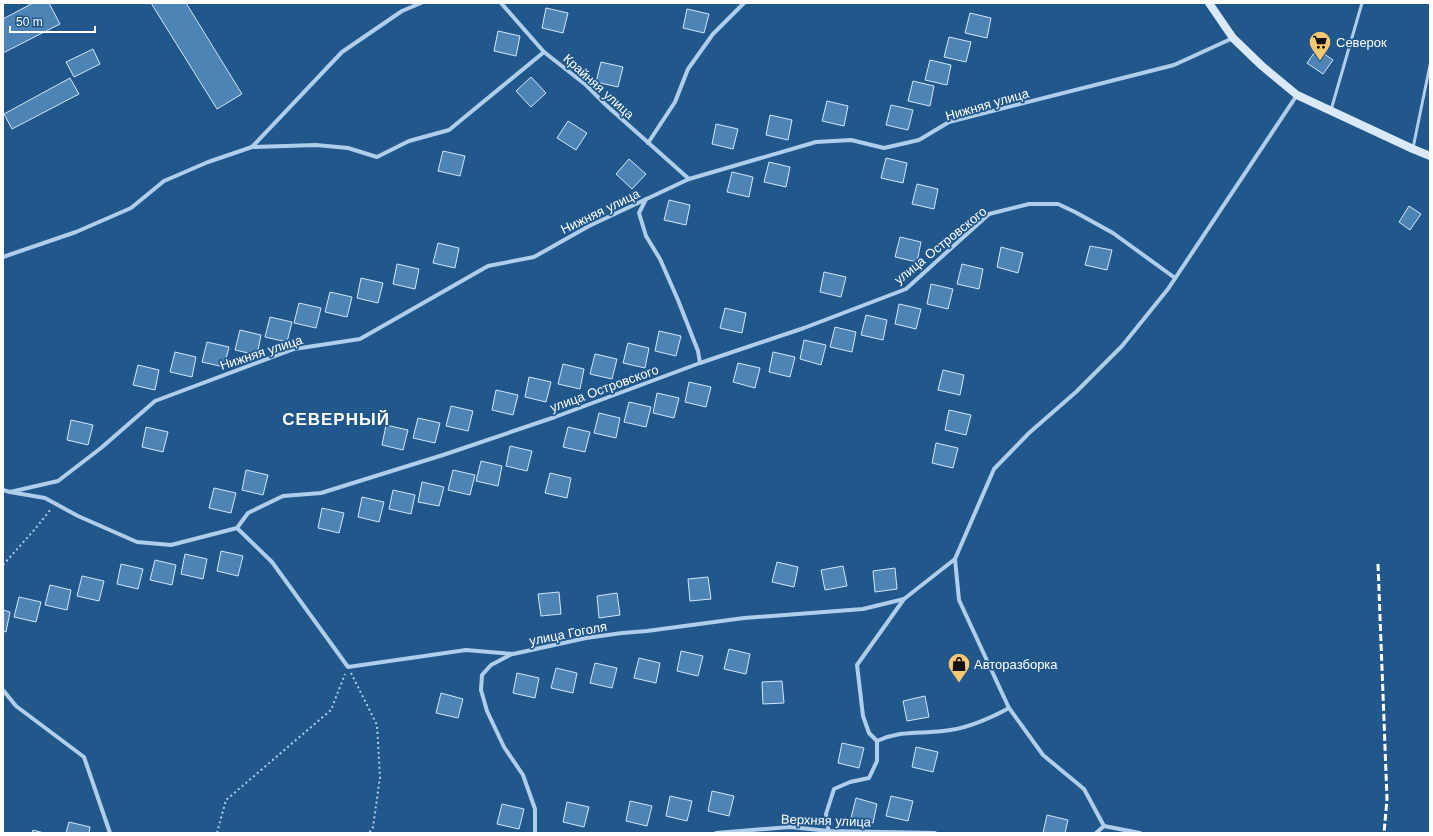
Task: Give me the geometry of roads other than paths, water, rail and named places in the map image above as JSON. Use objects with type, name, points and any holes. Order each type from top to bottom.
[{"type":"street","points":[[252,147],[342,52],[402,11],[421,3]]},
{"type":"street","name":"Крайняя улица","points":[[501,3],[544,52],[586,85],[689,180]]},
{"type":"street","points":[[648,143],[675,102],[688,69],[713,34],[744,3]]},
{"type":"street","points":[[1209,3],[1233,38],[1262,66],[1297,95],[1331,112],[1430,156]]},
{"type":"street","name":"Нижняя улица","points":[[10,492],[58,481],[101,448],[155,401],[294,349],[360,339],[488,266],[534,256],[589,226],[689,180],[816,142],[851,140],[884,148],[919,140],[949,122],[1174,65],[1233,38]]},
{"type":"street","points":[[3,257],[83,229],[131,208],[164,181],[208,162],[252,147],[316,145],[348,148],[377,157],[409,141],[449,130],[544,52]]},
{"type":"street","points":[[1104,826],[1084,789],[1043,755],[1009,708],[959,600],[955,559],[994,468],[1076,392],[1122,346],[1168,289],[1297,95]]},
{"type":"street","points":[[647,199],[639,214],[646,236],[660,259],[678,300],[698,351],[700,363]]},
{"type":"street","name":"улица Островского","points":[[237,528],[248,513],[283,496],[321,493],[435,457],[555,417],[700,363],[804,328],[906,289],[989,214],[1029,204],[1058,204],[1113,233],[1175,278]]},
{"type":"street","points":[[3,490],[45,498],[78,516],[137,542],[171,545],[237,528]]},
{"type":"street","name":"улица Гоголя","points":[[237,528],[272,562],[348,667],[466,650],[513,654],[586,638],[744,618],[863,609],[904,599],[955,559]]},
{"type":"street","points":[[829,832],[826,814],[834,789],[850,782],[869,778],[877,761],[877,741],[868,733],[863,716],[857,665],[904,599]]},
{"type":"street","points":[[513,654],[491,665],[482,674],[481,690],[487,711],[504,747],[523,775],[535,809],[535,833]]},
{"type":"street","points":[[3,690],[16,706],[84,757],[110,833]]},
{"type":"street","points":[[877,741],[890,735],[906,732],[943,731],[966,726],[995,716],[1009,708]]},
{"type":"street","name":"Верхняя улица","points":[[716,833],[790,826],[829,832],[935,833]]},
{"type":"street","points":[[1096,833],[1104,826]]},
{"type":"street","points":[[1104,826],[1140,833]]},
{"type":"lane","points":[[1331,112],[1362,3]]},
{"type":"lane","points":[[1412,149],[1430,65]]},
{"type":"railway","points":[[1378,564],[1387,799],[1384,833]]},
{"type":"place","name":"Северок","points":[[1320,62]]},
{"type":"place","name":"Авторазборка","points":[[959,684]]},
{"type":"district","name":"СЕВЕРНЫЙ","points":[[336,419]]}]
